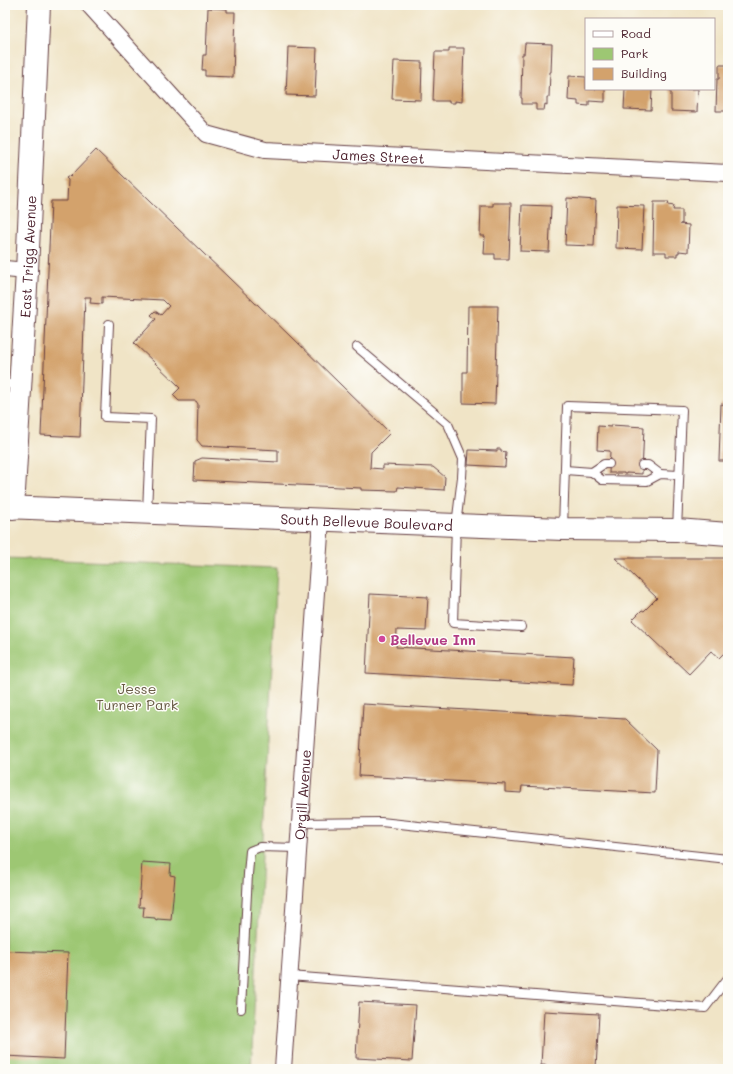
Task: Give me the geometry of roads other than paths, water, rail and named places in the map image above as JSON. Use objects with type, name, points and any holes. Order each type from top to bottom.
[{"type":"main road","name":"East Trigg Avenue","points":[[9,508],[13,384],[27,271],[39,5]]},
{"type":"main road","name":"South Bellevue Boulevard","points":[[9,508],[456,526],[677,530],[728,534]]},
{"type":"street","name":"James Street","points":[[89,5],[206,134],[265,150],[728,173]]},
{"type":"street","points":[[5,269],[27,271]]},
{"type":"street","name":"Orgill Avenue","points":[[283,1069],[321,520]]},
{"type":"lane","points":[[109,324],[105,418],[152,419],[147,514]]},
{"type":"lane","points":[[356,347],[448,424],[463,459],[456,526],[453,623],[521,627]]},
{"type":"lane","points":[[563,529],[568,406],[682,410],[677,530]]},
{"type":"lane","points":[[592,472],[604,464],[609,464]]},
{"type":"lane","points":[[642,465],[648,465],[660,474]]},
{"type":"lane","points":[[565,470],[592,472],[602,480],[647,481],[660,474],[679,475]]},
{"type":"lane","points":[[300,823],[381,822],[728,859]]},
{"type":"lane","points":[[241,1009],[250,851],[260,848],[298,848]]},
{"type":"lane","points":[[289,976],[705,1008],[728,978]]},
{"type":"place","name":"Bellevue Inn","points":[[382,639]]},
{"type":"park label","name":"Jesse Turner Park","points":[[137,696]]}]
